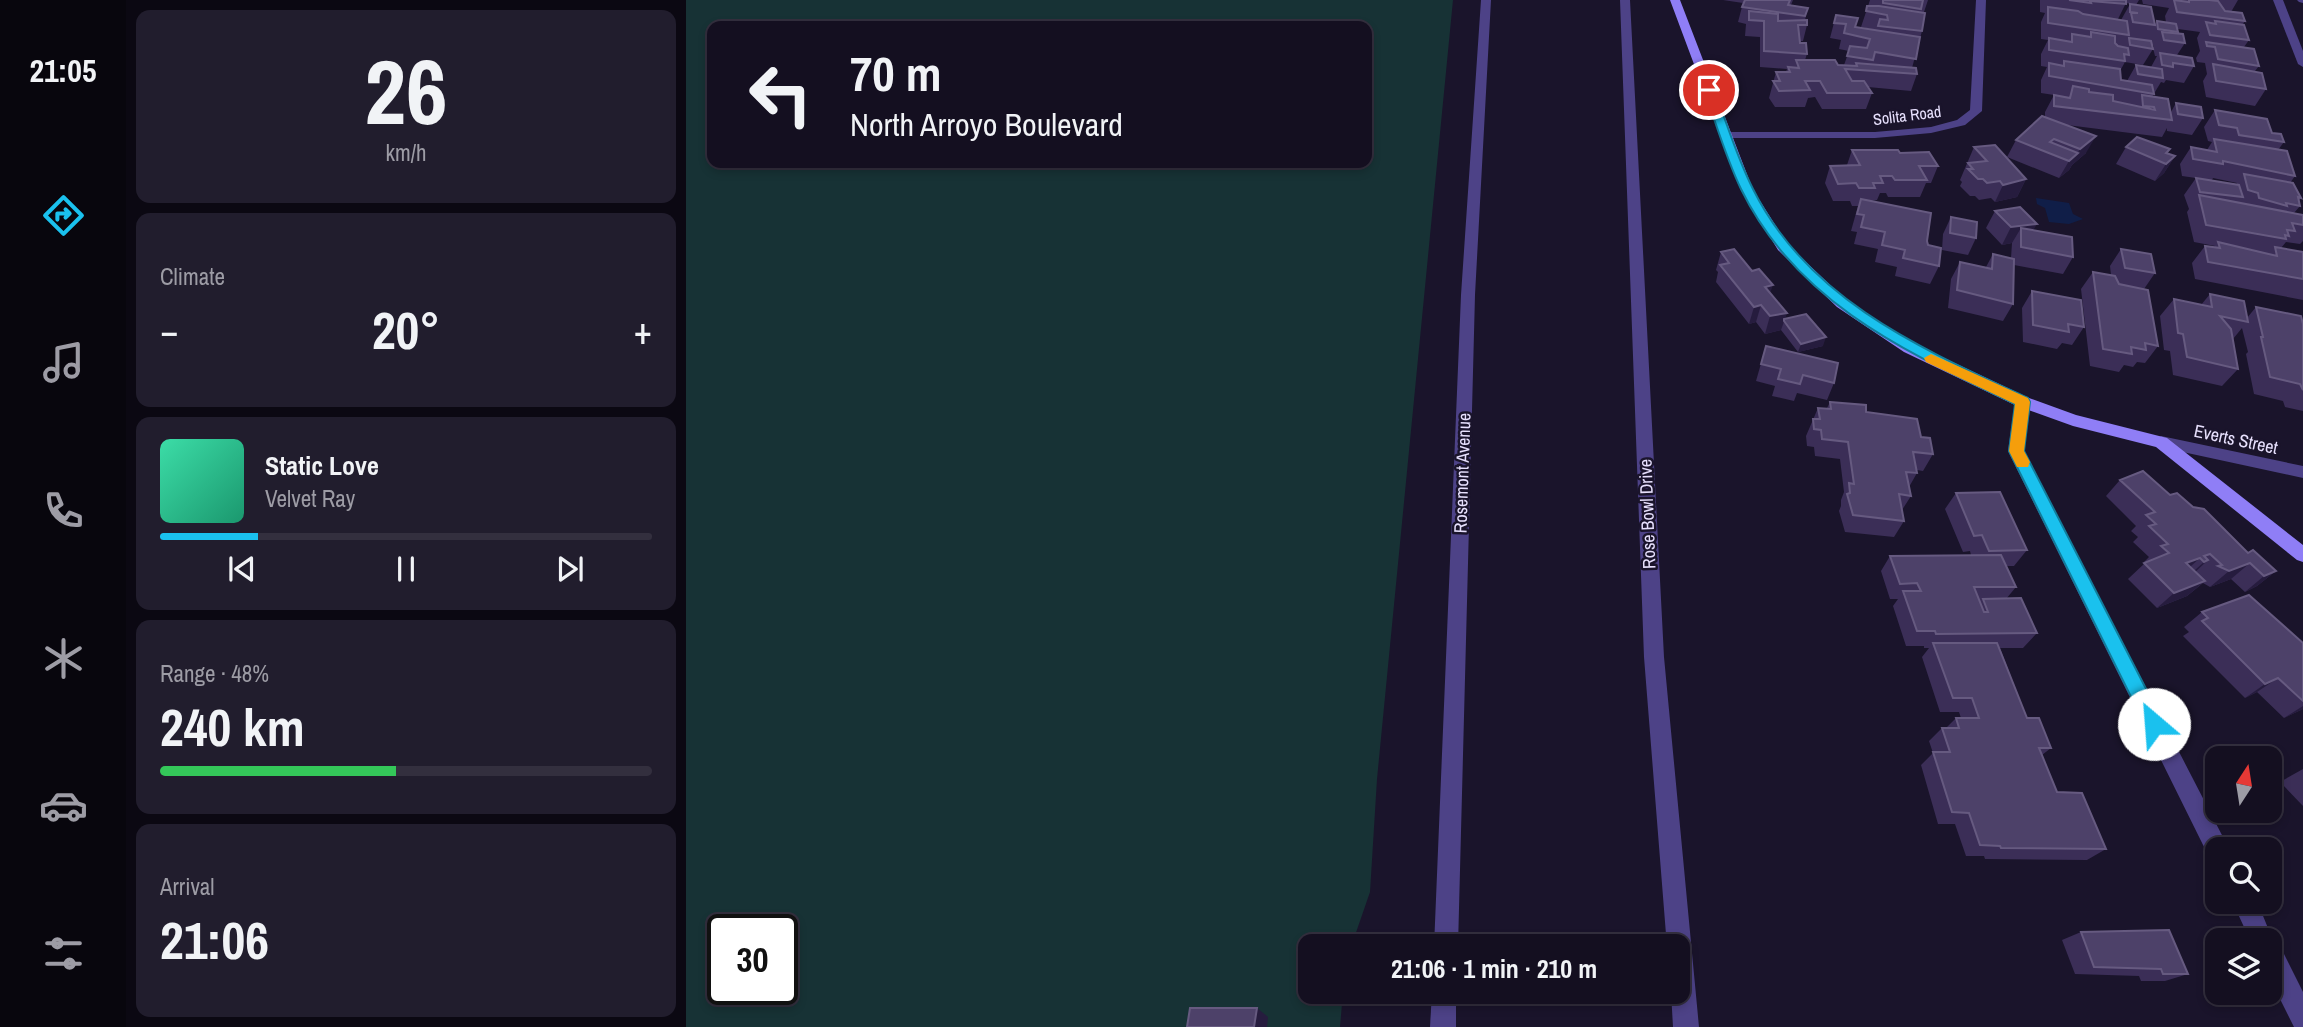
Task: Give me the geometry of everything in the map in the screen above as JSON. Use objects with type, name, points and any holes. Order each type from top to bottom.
[{"type":"street","name":"Rosemont Avenue","points":[[1446,934],[1468,295],[1486,0]]},
{"type":"street","name":"Rose Bowl Drive","points":[[1625,0],[1654,657],[1686,1027]]},
{"type":"street","points":[[1675,0],[1747,190],[1783,247],[1842,304],[1909,348],[2022,402],[2073,419],[2161,442],[2303,555]]},
{"type":"street","name":"Solita Road","points":[[1725,135],[1875,135],[1931,130],[1961,123],[1976,111],[1981,0]]},
{"type":"street","points":[[2278,0],[2303,64]]},
{"type":"street","points":[[2022,402],[2016,451],[2211,837]]},
{"type":"street","name":"Everts Street","points":[[2161,442],[2303,472]]},
{"type":"street","points":[[2282,977],[2303,1019]]},
{"type":"street","points":[[1443,1027],[1444,1004]]},
{"type":"green space","points":[[686,0],[1453,0],[1377,779],[1370,892],[1355,934],[1298,934],[1298,1004],[1342,1004],[1340,1027],[686,1027]]},
{"type":"water","points":[[2036,198],[2069,203],[2073,214],[2083,219],[2069,224],[2049,222],[2045,208],[2037,204]]},
{"type":"building","points":[[1745,0],[1790,0],[1788,5],[1808,8],[1805,16],[1742,7]]},
{"type":"building","points":[[1883,0],[1923,0],[1921,9],[1883,3]]},
{"type":"building","points":[[2069,0],[2126,0],[2126,4],[2090,1],[2091,3]]},
{"type":"building","points":[[2174,0],[2218,1],[2225,11],[2242,13],[2245,21],[2177,12]]},
{"type":"building","points":[[2130,4],[2151,7],[2155,25],[2133,22],[2131,13],[2138,13],[2130,12]]},
{"type":"building","points":[[1867,6],[1925,13],[1922,31],[1878,26],[1880,19],[1888,20],[1887,15],[1866,11]]},
{"type":"building","points":[[2048,7],[2127,21],[2129,35],[2048,23]]},
{"type":"building","points":[[1749,11],[1778,14],[1778,21],[1807,20],[1807,25],[1798,25],[1800,43],[1806,43],[1807,54],[1764,51],[1764,21],[1749,20]]},
{"type":"building","points":[[1836,15],[1858,18],[1855,27],[1920,37],[1916,59],[1875,52],[1873,60],[1847,56],[1850,46],[1867,48],[1870,39],[1844,33],[1846,24],[1834,23]]},
{"type":"building","points":[[2157,21],[2176,24],[2178,32],[2158,29]]},
{"type":"building","points":[[2215,21],[2244,25],[2249,40],[2210,35],[2206,22],[2216,24]]},
{"type":"building","points":[[2091,32],[2115,36],[2118,46],[2128,48],[2129,55],[2124,54],[2125,61],[2049,50],[2049,38],[2072,42],[2072,34],[2091,37]]},
{"type":"building","points":[[2162,32],[2183,34],[2185,43],[2164,40]]},
{"type":"building","points":[[2129,38],[2151,41],[2153,49],[2130,45]]},
{"type":"building","points":[[2206,42],[2254,49],[2259,66],[2218,59],[2215,47],[2207,46]]},
{"type":"building","points":[[2160,53],[2192,58],[2194,66],[2173,63],[2173,67],[2162,65]]},
{"type":"building","points":[[1796,60],[1835,60],[1838,65],[1857,66],[1856,63],[1916,68],[1917,74],[1845,69],[1852,81],[1864,81],[1872,93],[1827,93],[1820,81],[1805,81],[1810,90],[1779,91],[1773,81],[1780,81],[1776,72],[1790,72],[1788,67],[1799,68]]},
{"type":"building","points":[[2064,61],[2120,69],[2121,80],[2152,85],[2154,94],[2049,76],[2049,63],[2064,66]]},
{"type":"building","points":[[2213,64],[2262,73],[2266,89],[2216,81]]},
{"type":"building","points":[[2136,65],[2162,69],[2163,78],[2138,74]]},
{"type":"building","points":[[2073,86],[2089,89],[2089,92],[2113,95],[2113,101],[2155,110],[2154,107],[2143,106],[2142,95],[2168,99],[2172,120],[2054,106],[2054,95],[2070,98]]},
{"type":"building","points":[[2176,103],[2201,107],[2203,118],[2178,114]]},
{"type":"building","points":[[2215,110],[2267,119],[2272,133],[2281,134],[2284,142],[2239,135],[2237,128],[2219,125]]},
{"type":"building","points":[[2042,116],[2096,136],[2080,149],[2054,139],[2050,142],[2078,153],[2069,161],[2016,140]]},
{"type":"building","points":[[2137,137],[2170,149],[2166,153],[2175,156],[2166,164],[2126,147]]},
{"type":"building","points":[[2214,139],[2287,151],[2295,176],[2223,161],[2223,164],[2193,159],[2191,147],[2217,152]]},
{"type":"building","points":[[1995,145],[2026,179],[2003,185],[2000,181],[1987,183],[1978,179],[1968,169],[1973,169],[1968,163],[1987,161],[1974,147]]},
{"type":"building","points":[[1852,150],[1929,152],[1938,166],[1919,166],[1927,180],[1895,180],[1892,176],[1880,176],[1883,183],[1873,183],[1875,188],[1859,188],[1856,183],[1838,184],[1830,166],[1860,165]]},
{"type":"building","points":[[2244,174],[2293,183],[2301,198],[2298,197],[2300,206],[2286,203],[2287,206],[2259,198],[2258,193],[2248,190]]},
{"type":"building","points":[[2196,178],[2239,185],[2243,197],[2200,192]]},
{"type":"building","points":[[2199,195],[2303,215],[2303,225],[2292,223],[2295,231],[2287,230],[2289,236],[2285,235],[2286,239],[2206,225]]},
{"type":"building","points":[[1861,199],[1931,213],[1927,241],[1928,245],[1941,248],[1939,266],[1903,258],[1905,250],[1882,245],[1885,232],[1861,227],[1864,215],[1857,214]]},
{"type":"building","points":[[2020,207],[2037,224],[2011,227],[1995,211]]},
{"type":"building","points":[[1951,217],[1977,222],[1976,238],[1950,233]]},
{"type":"building","points":[[2021,228],[2072,237],[2073,257],[2021,247]]},
{"type":"building","points":[[2218,242],[2277,256],[2275,247],[2303,252],[2303,279],[2208,262],[2205,246],[2220,248]]},
{"type":"building","points":[[1734,249],[1752,271],[1759,269],[1773,285],[1765,287],[1787,313],[1770,316],[1761,305],[1754,307],[1720,265],[1729,263],[1721,252]]},
{"type":"building","points":[[2121,249],[2151,254],[2155,273],[2125,268]]},
{"type":"building","points":[[1993,254],[2014,259],[2013,304],[1957,290],[1960,262],[1992,269]]},
{"type":"building","points":[[2093,272],[2115,276],[2119,284],[2148,290],[2158,346],[2145,343],[2146,350],[2131,347],[2132,354],[2103,349]]},
{"type":"building","points":[[2032,291],[2081,300],[2084,327],[2068,324],[2069,332],[2033,325]]},
{"type":"building","points":[[2210,294],[2244,301],[2248,322],[2220,316],[2231,329],[2238,369],[2187,357],[2183,334],[2178,333],[2174,299],[2212,307]]},
{"type":"building","points":[[2256,307],[2301,316],[2303,390],[2300,384],[2270,377]]},
{"type":"building","points":[[1806,314],[1826,337],[1801,344],[1784,319]]},
{"type":"building","points":[[1766,346],[1838,363],[1834,383],[1803,375],[1800,384],[1778,379],[1781,369],[1761,364]]},
{"type":"building","points":[[1830,402],[1866,405],[1866,412],[1917,419],[1921,437],[1930,438],[1933,454],[1913,452],[1917,473],[1906,472],[1911,496],[1899,494],[1904,521],[1853,515],[1847,494],[1850,493],[1849,483],[1854,484],[1848,442],[1822,439],[1821,430],[1814,429],[1813,419],[1820,419],[1818,408],[1831,409]]},
{"type":"building","points":[[2143,471],[2170,495],[2177,493],[2193,507],[2204,509],[2248,553],[2253,550],[2276,571],[2264,576],[2250,563],[2229,571],[2218,566],[2222,565],[2210,554],[2204,556],[2208,560],[2204,562],[2200,558],[2186,563],[2205,581],[2174,593],[2144,563],[2169,553],[2161,546],[2168,544],[2149,526],[2156,524],[2146,515],[2155,512],[2120,480]]},
{"type":"building","points":[[2000,492],[2027,550],[1989,551],[1982,535],[1974,536],[1956,493]]},
{"type":"building","points":[[2001,555],[2016,587],[1974,587],[1984,612],[1988,612],[1983,599],[2021,598],[2037,633],[1936,634],[1935,631],[1917,631],[1903,591],[1921,591],[1917,583],[1900,584],[1890,556]]},
{"type":"building","points":[[2249,595],[2303,643],[2303,701],[2278,678],[2265,684],[2202,621],[2208,618],[2202,612]]},
{"type":"building","points":[[1933,643],[1997,643],[2027,718],[2039,718],[2051,748],[2039,748],[2057,792],[2082,793],[2106,849],[2001,848],[1980,845],[1969,813],[1952,812],[1933,752],[1950,752],[1942,728],[1959,728],[1956,718],[1979,718],[1972,698],[1953,698]]},
{"type":"building","points":[[2169,930],[2188,974],[2163,974],[2161,969],[2094,967],[2081,932]]},
{"type":"building","points":[[1190,1008],[1257,1008],[1254,1027],[1187,1027]]},
{"type":"slow traffic","points":[[1931,358],[2022,402],[2016,451],[2022,462]]},
{"type":"route","points":[[1709,90],[1747,190],[1783,247],[1842,304],[1909,348],[2022,402],[2016,451],[2154,724]]}]
